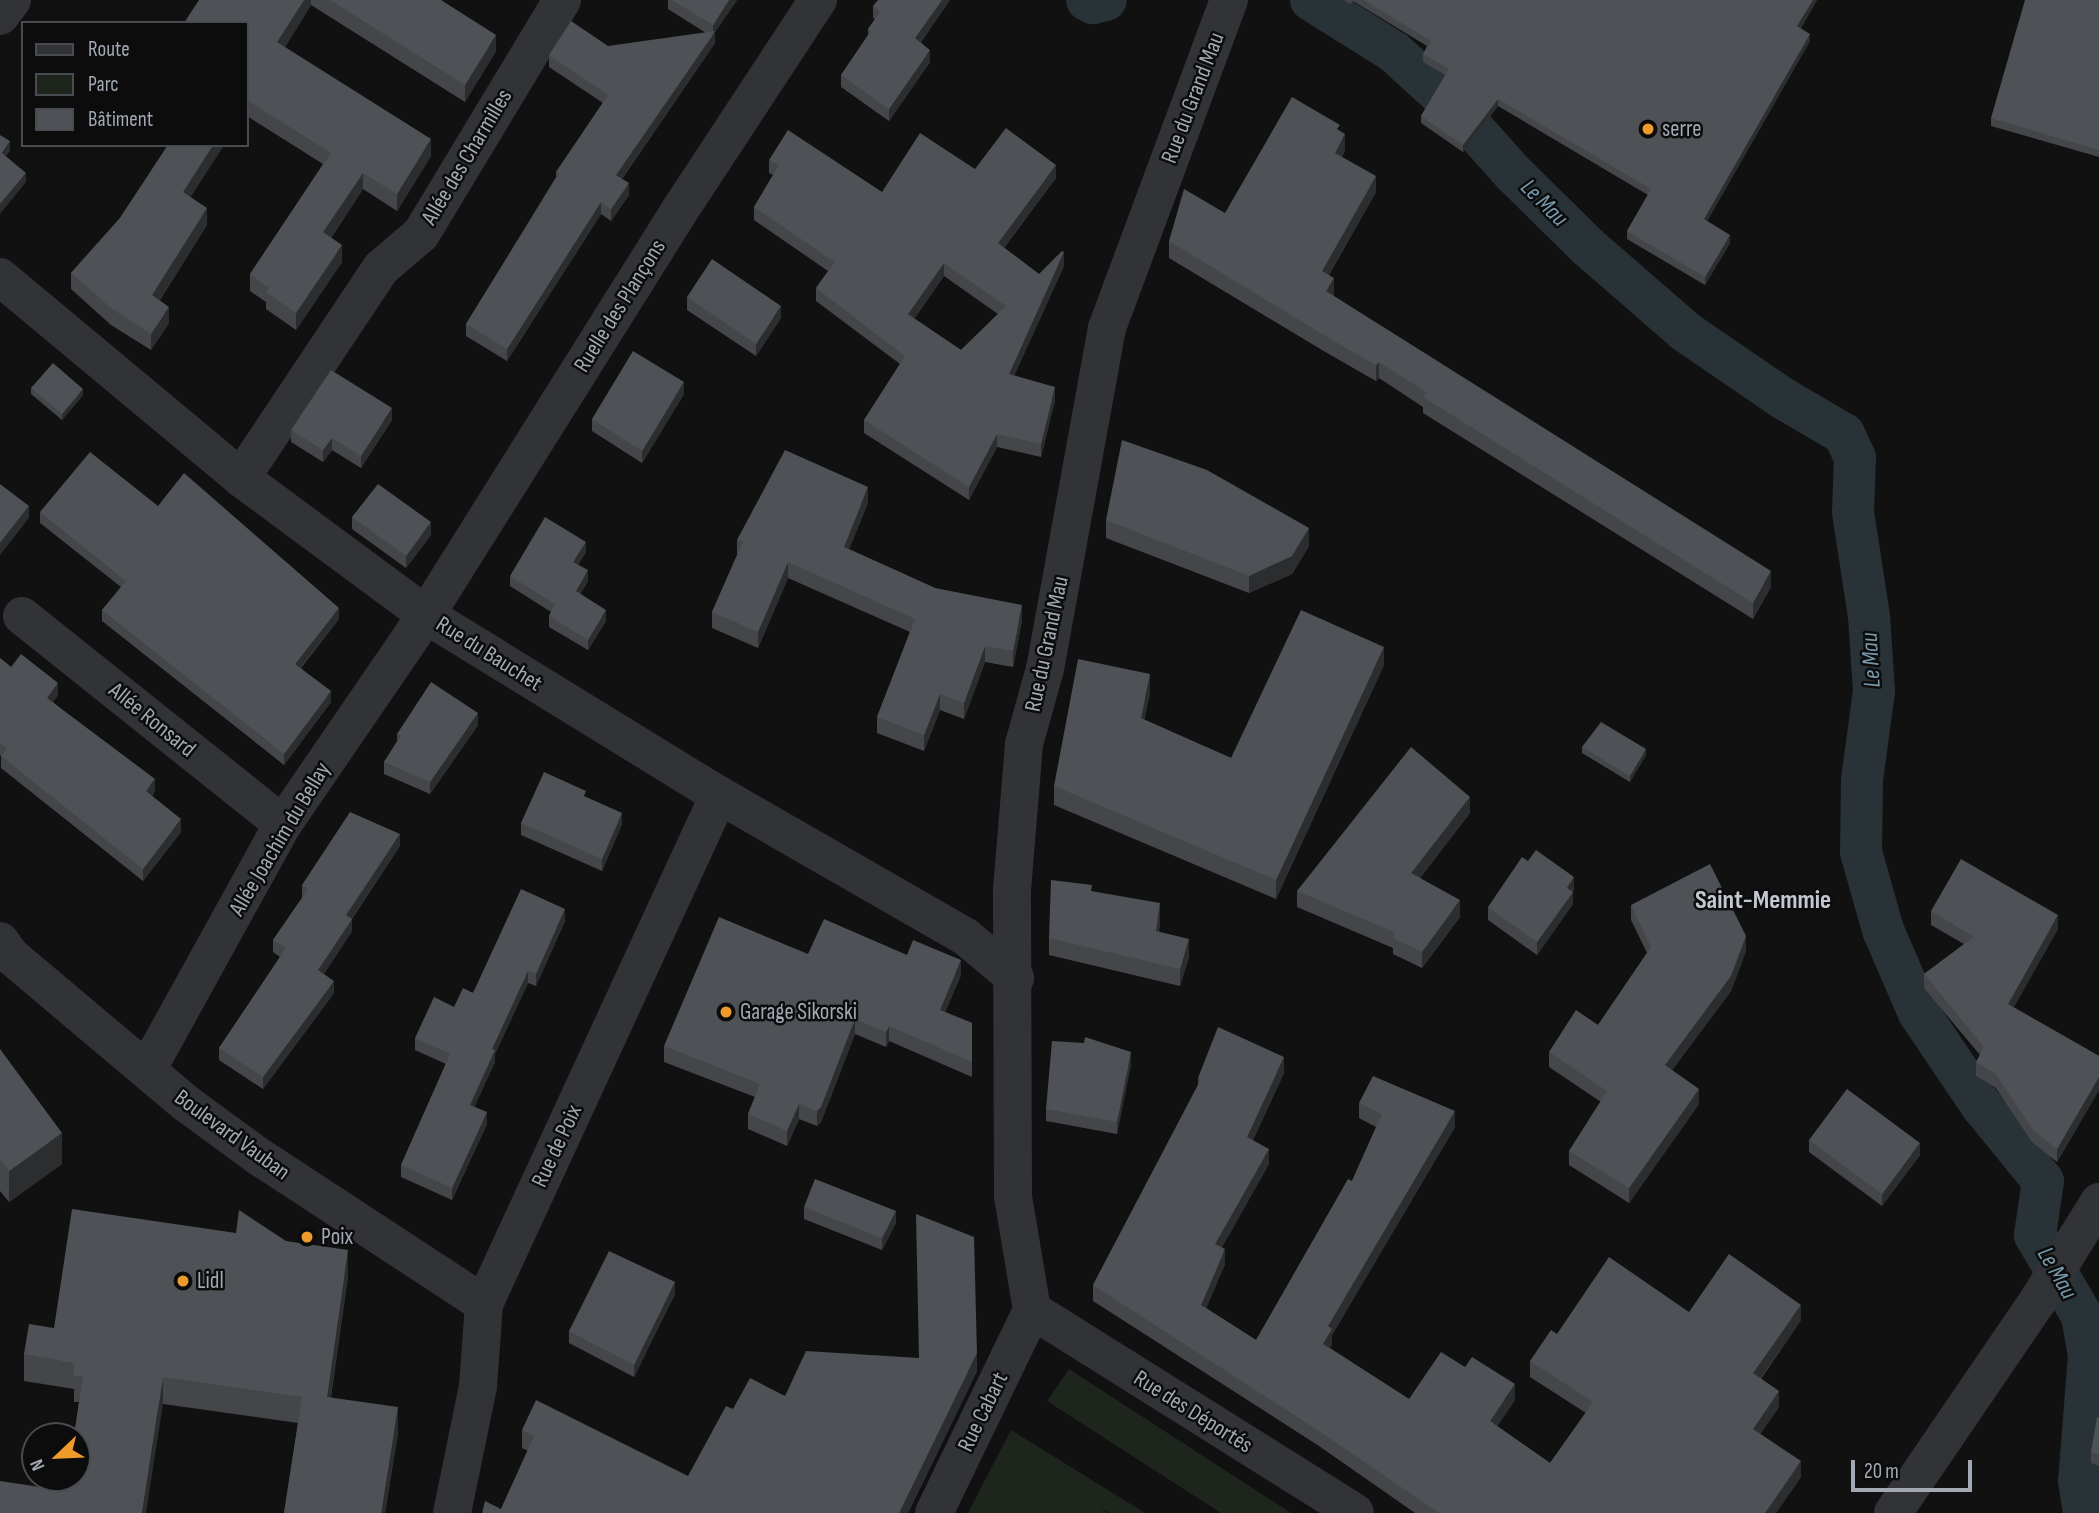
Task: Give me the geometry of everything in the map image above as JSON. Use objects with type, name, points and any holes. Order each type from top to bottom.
[{"type":"street","points":[[0,16],[12,0]]},
{"type":"street","name":"Allée des Charmilles","points":[[241,478],[381,268],[421,234],[562,0]]},
{"type":"street","name":"Ruelle des Plançons","points":[[426,615],[678,213],[818,0]]},
{"type":"street","name":"Rue du Grand Mau","points":[[1032,1311],[1013,1196],[1013,890],[1024,744],[1045,669],[1107,328],[1224,16]]},
{"type":"street","name":"Rue du Bauchet","points":[[0,277],[241,478],[426,615],[719,795],[966,937],[1015,978]]},
{"type":"street","name":"Allée Joachim du Bellay","points":[[147,1070],[283,824],[426,615]]},
{"type":"street","name":"Allée Ronsard","points":[[22,616],[283,824]]},
{"type":"street","name":"Rue de Poix","points":[[452,1513],[478,1387],[484,1304],[719,795]]},
{"type":"street","name":"Boulevard Vauban","points":[[0,941],[11,956],[147,1070],[258,1156],[484,1304]]},
{"type":"street","points":[[1893,1513],[2037,1302],[2099,1202]]},
{"type":"street","name":"Rue Cabart","points":[[934,1513],[1032,1311]]},
{"type":"street","name":"Rue des Déportés","points":[[1032,1311],[1354,1513]]},
{"type":"green space","points":[[1069,1369],[1291,1513],[1221,1513],[1047,1401]]},
{"type":"green space","points":[[1011,1430],[1145,1513],[1109,1513],[1099,1506],[1107,1513],[968,1513]]},
{"type":"building","points":[[199,0],[304,0],[277,42],[431,139],[397,194],[363,173],[323,232],[342,245],[296,313],[266,292],[269,288],[250,274],[331,153],[248,101],[248,21],[185,21]]},
{"type":"building","points":[[330,0],[441,0],[496,35],[465,85]]},
{"type":"building","points":[[672,0],[729,0],[713,25]]},
{"type":"building","points":[[878,0],[942,0],[915,38],[930,50],[889,109],[841,75],[871,31],[868,29],[880,12],[873,6]]},
{"type":"building","name":"serre","points":[[1364,0],[1813,0],[1797,26],[1810,34],[1704,219],[1730,235],[1705,277],[1627,231],[1651,189],[1498,99],[1463,145],[1421,116],[1449,69],[1423,54],[1431,41]]},
{"type":"building","points":[[2025,0],[2099,0],[2099,150],[1991,118]]},
{"type":"building","points":[[571,21],[608,46],[715,31],[616,175],[629,183],[611,209],[601,202],[507,349],[466,324],[559,174],[556,172],[608,95],[549,55]]},
{"type":"building","points":[[1292,97],[1340,125],[1337,129],[1345,134],[1335,153],[1376,176],[1322,271],[1334,278],[1326,291],[1771,571],[1753,603],[1423,397],[1426,392],[1379,362],[1376,365],[1327,337],[1169,241],[1184,189],[1225,213]]},
{"type":"building","points":[[1006,128],[1056,165],[998,243],[1039,274],[1064,252],[1009,374],[1055,387],[1041,444],[997,434],[969,487],[864,420],[905,356],[816,288],[835,262],[754,207],[779,165],[769,160],[788,130],[882,192],[920,133],[975,169]],"holes":[[[944,263],[1006,306],[961,350],[908,314]]]},
{"type":"building","points":[[0,135],[10,141],[2,153],[26,173],[0,204]]},
{"type":"building","points":[[167,147],[212,147],[183,192],[207,208],[152,295],[169,307],[151,334],[111,308],[71,273],[120,218]]},
{"type":"building","points":[[712,259],[781,306],[756,344],[687,297]]},
{"type":"building","points":[[633,351],[684,382],[642,451],[592,419]]},
{"type":"building","points":[[53,363],[83,389],[62,414],[31,388]]},
{"type":"building","points":[[331,370],[392,408],[361,456],[332,438],[323,450],[291,430]]},
{"type":"building","points":[[1122,440],[1207,470],[1309,528],[1292,556],[1249,576],[1106,520]]},
{"type":"building","points":[[785,450],[868,487],[844,547],[935,588],[1022,605],[1013,651],[985,646],[964,703],[940,694],[924,735],[877,717],[915,619],[788,562],[758,632],[712,612],[743,542],[737,540]]},
{"type":"building","points":[[90,452],[158,506],[184,473],[339,608],[295,664],[331,691],[284,754],[102,610],[126,581],[40,512]]},
{"type":"building","points":[[0,484],[29,506],[0,543]]},
{"type":"building","points":[[378,484],[431,522],[406,556],[352,517]]},
{"type":"building","points":[[545,517],[586,542],[573,562],[588,570],[576,591],[606,610],[588,640],[549,616],[555,604],[510,576]]},
{"type":"building","points":[[1301,610],[1384,647],[1276,880],[1054,786],[1078,659],[1150,674],[1141,718],[1231,758]]},
{"type":"building","points":[[21,654],[58,683],[47,698],[155,779],[146,791],[181,819],[143,869],[1,756],[7,749],[0,743],[0,658],[11,667]]},
{"type":"building","points":[[431,682],[478,713],[430,782],[384,762],[401,736],[397,734]]},
{"type":"building","points":[[1601,722],[1646,749],[1630,776],[1582,747]]},
{"type":"building","points":[[1411,747],[1470,797],[1411,873],[1460,900],[1422,952],[1393,938],[1394,932],[1297,891]]},
{"type":"building","points":[[544,772],[586,791],[584,796],[622,813],[602,859],[521,823]]},
{"type":"building","points":[[350,812],[400,834],[346,915],[352,919],[318,970],[334,981],[263,1077],[219,1048],[286,948],[273,940],[308,889],[302,885]]},
{"type":"building","points":[[1536,850],[1574,877],[1567,888],[1573,892],[1537,942],[1488,907],[1522,857],[1528,861]]},
{"type":"building","points":[[1961,859],[2058,915],[2008,1004],[2099,1056],[2099,1077],[2057,1149],[2032,1129],[1995,1073],[1976,1062],[1984,1047],[1924,974],[1974,937],[1931,911]]},
{"type":"building","points":[[1710,864],[1746,936],[1731,976],[1665,1065],[1699,1089],[1629,1188],[1569,1151],[1607,1091],[1549,1052],[1576,1010],[1598,1025],[1651,947],[1631,905]]},
{"type":"building","points":[[1051,880],[1092,885],[1091,891],[1160,903],[1156,931],[1189,939],[1180,969],[1049,938]]},
{"type":"building","points":[[521,889],[565,909],[536,974],[528,971],[492,1049],[495,1050],[470,1105],[487,1112],[452,1188],[401,1165],[450,1054],[415,1038],[434,997],[454,1007],[463,988],[473,993]]},
{"type":"building","points":[[719,917],[808,954],[824,919],[907,955],[913,940],[961,960],[940,1010],[972,1023],[972,1062],[889,1026],[886,1032],[855,1019],[821,1107],[817,1111],[799,1104],[787,1131],[748,1114],[760,1084],[664,1046]]},
{"type":"building","points":[[1218,1027],[1284,1057],[1247,1137],[1269,1149],[1215,1244],[1225,1249],[1201,1305],[1256,1340],[1348,1179],[1352,1181],[1382,1114],[1359,1103],[1373,1076],[1455,1111],[1328,1326],[1332,1329],[1323,1344],[1409,1399],[1441,1352],[1465,1367],[1472,1357],[1515,1384],[1490,1421],[1550,1463],[1593,1402],[1530,1361],[1551,1330],[1557,1334],[1609,1257],[1689,1312],[1729,1254],[1801,1305],[1753,1373],[1779,1391],[1753,1429],[1801,1461],[1765,1513],[1439,1513],[1319,1431],[1093,1285],[1201,1079],[1198,1078]]},
{"type":"building","points":[[1085,1037],[1131,1052],[1117,1122],[1046,1109],[1052,1041],[1084,1043]]},
{"type":"building","points":[[0,1049],[62,1133],[9,1171],[0,1159]]},
{"type":"building","points":[[1847,1089],[1920,1143],[1882,1194],[1809,1140]]},
{"type":"building","points":[[815,1179],[896,1211],[882,1238],[804,1207]]},
{"type":"building","points":[[72,1209],[236,1233],[239,1210],[286,1241],[348,1250],[327,1397],[398,1407],[381,1513],[284,1513],[302,1397],[163,1377],[142,1513],[0,1513],[0,1481],[21,1484],[21,1492],[91,1492],[91,1422],[76,1422],[83,1376],[74,1376],[74,1363],[24,1354],[29,1324],[54,1328]]},
{"type":"building","points":[[916,1214],[974,1237],[977,1353],[899,1513],[482,1513],[485,1501],[501,1509],[534,1436],[522,1430],[536,1400],[688,1476],[726,1406],[733,1409],[750,1378],[785,1396],[806,1351],[919,1358]]},
{"type":"building","points":[[609,1251],[675,1282],[634,1365],[569,1331]]},
{"type":"building","points":[[2097,1417],[2099,1418],[2099,1455],[2091,1452]]},
{"type":"waterway","name":"Le Mau","points":[[1087,0],[1093,3],[1106,0]]},
{"type":"waterway","name":"Le Mau","points":[[1311,0],[1394,52],[1452,105],[1514,174],[1587,246],[1686,332],[1784,399],[1844,434],[1855,458],[1853,512],[1869,616],[1874,691],[1862,780],[1861,852],[1883,930],[1919,1013],[1981,1105],[2043,1181],[2035,1235],[2082,1316],[2089,1355],[2079,1481],[2084,1513]]},
{"type":"place","name":"serre","points":[[1648,129]]},
{"type":"place","name":"Garage Sikorski","points":[[726,1012]]},
{"type":"place","name":"Poix","points":[[307,1237]]},
{"type":"place","name":"Lidl","points":[[183,1281]]},
{"type":"district","name":"Saint-Memmie","points":[[1763,901]]}]
